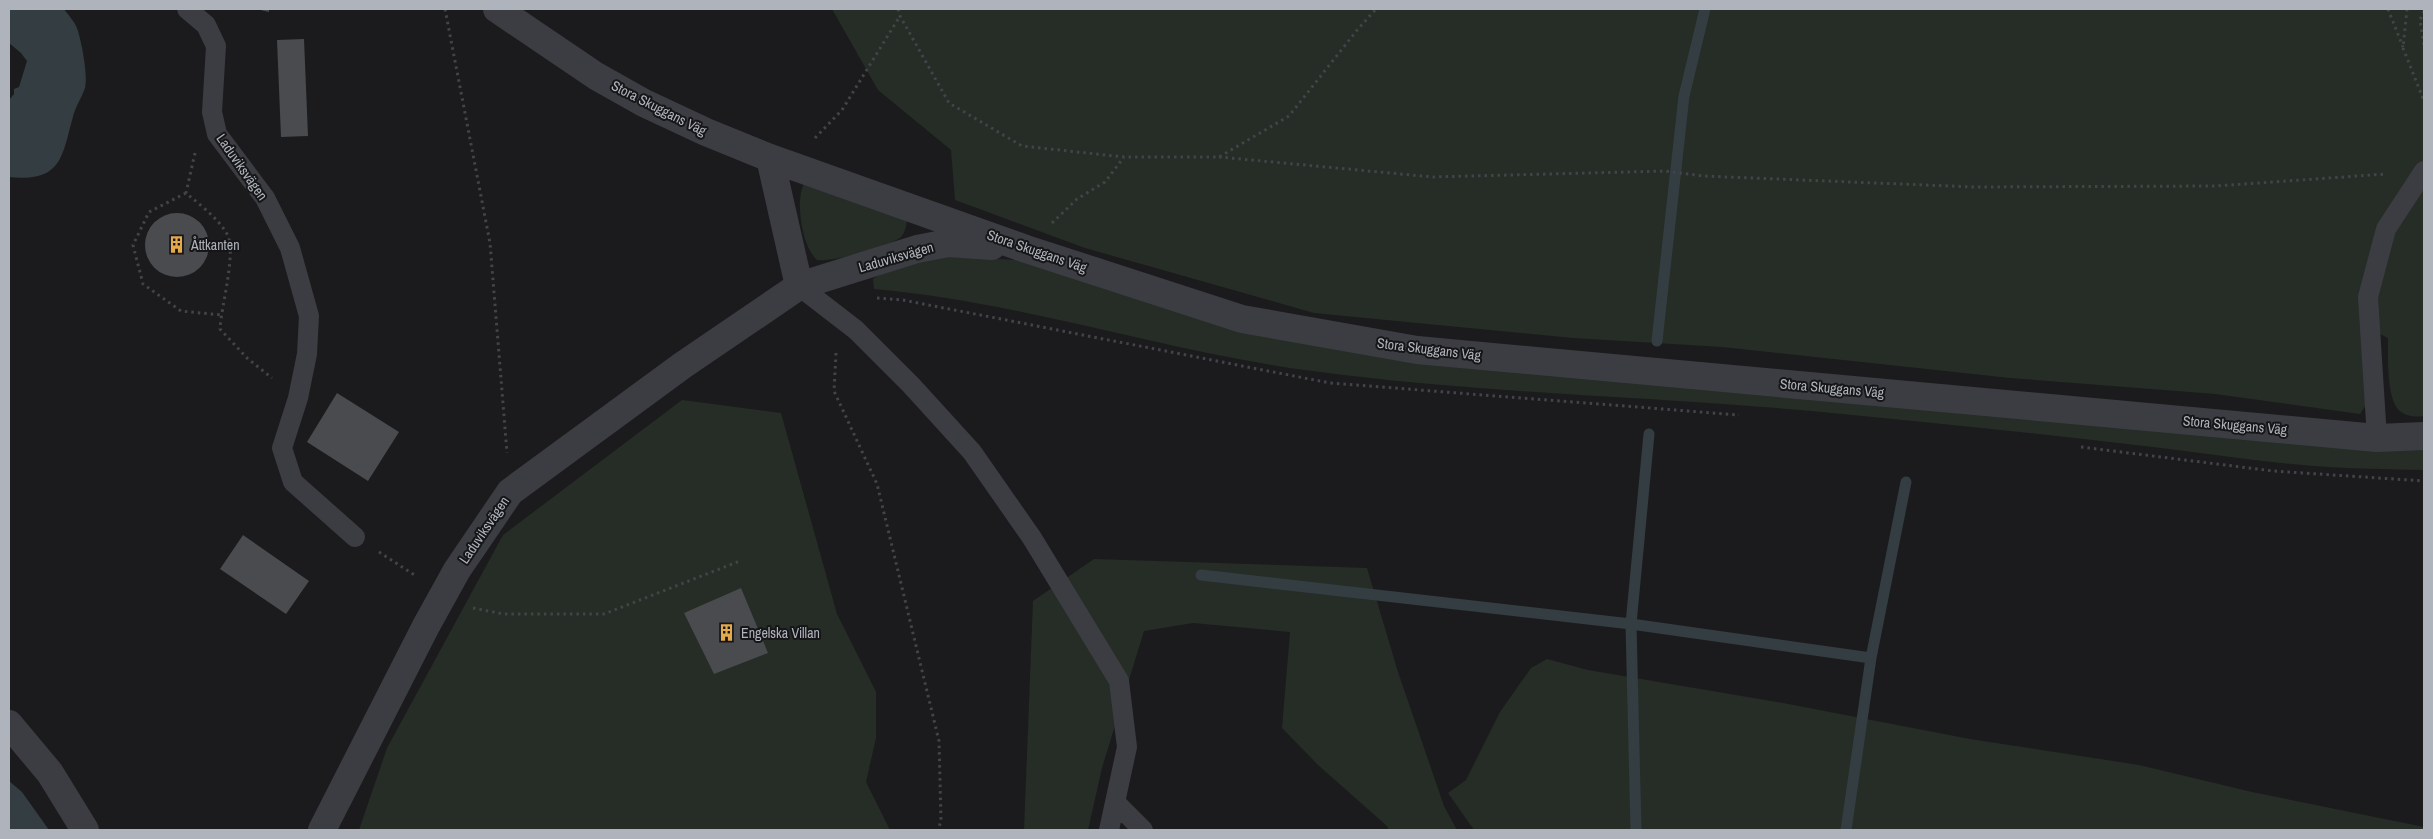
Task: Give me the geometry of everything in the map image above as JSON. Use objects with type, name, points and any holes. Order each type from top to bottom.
[{"type":"street","name":"Stora Skuggans Väg","points":[[497,9],[596,76],[644,103],[706,132],[770,158],[1026,248],[1242,319],[1416,350],[2377,438],[2424,436]]},
{"type":"street","points":[[770,158],[799,286]]},
{"type":"street","name":"Laduviksvägen","points":[[322,830],[457,570],[510,492],[684,365],[799,286],[917,249],[948,243],[1026,248]]},
{"type":"street","points":[[9,724],[50,773],[85,830]]},
{"type":"lane","name":"Laduviksvägen","points":[[187,9],[206,25],[216,46],[212,112],[217,134],[265,198],[290,248],[309,316],[307,354],[298,398],[282,448],[293,482],[355,537]]},
{"type":"lane","points":[[2377,438],[2368,297],[2386,229],[2424,171]]},
{"type":"lane","points":[[799,286],[856,330],[911,385],[972,452],[1042,554],[1119,681],[1127,748],[1109,830]]},
{"type":"lane","points":[[1115,802],[1143,830]]},
{"type":"path","points":[[445,9],[490,243],[510,492]]},
{"type":"path","points":[[898,9],[900,16],[949,103],[1022,146],[1124,157],[1219,157],[1433,177],[1666,170],[1703,176],[1974,188],[2216,186],[2424,171]]},
{"type":"path","points":[[1219,157],[1289,116],[1376,9]]},
{"type":"path","points":[[2388,9],[2424,102]]},
{"type":"path","points":[[2403,48],[2407,9]]},
{"type":"path","points":[[2424,11],[2420,20],[2424,45]]},
{"type":"path","points":[[770,158],[818,136],[824,130],[842,110],[900,16]]},
{"type":"path","points":[[186,193],[199,134],[212,112]]},
{"type":"path","points":[[1026,248],[1077,199],[1105,182],[1124,157]]},
{"type":"path","points":[[186,193],[228,235],[231,257],[220,329],[247,358],[298,398]]},
{"type":"path","points":[[186,193],[149,212],[133,245],[143,284],[181,311],[221,315]]},
{"type":"path","points":[[874,297],[904,300],[1330,383],[1740,416]]},
{"type":"path","points":[[837,344],[834,391],[877,484],[939,740],[941,821],[938,830]]},
{"type":"path","points":[[2075,446],[2274,472],[2424,481]]},
{"type":"path","points":[[355,537],[444,594],[479,610],[503,614],[604,614],[740,561]]},
{"type":"shaded area","points":[[9,9],[64,9],[77,28],[85,68],[85,88],[74,113],[67,141],[58,163],[51,170],[41,175],[27,178],[9,177],[9,100],[14,94],[14,89],[19,87],[27,61],[9,43]]},
{"type":"shaded area","points":[[832,9],[2424,9],[2424,416],[2406,415],[2396,407],[2390,389],[2388,338],[2360,324],[2368,402],[2360,414],[2215,394],[2010,378],[1722,347],[1573,338],[1314,313],[1085,248],[955,200],[951,150],[878,90]]},
{"type":"shaded area","points":[[805,182],[907,218],[904,233],[895,241],[874,249],[834,259],[817,260],[807,245],[801,222],[800,200]]},
{"type":"shaded area","points":[[931,256],[1019,260],[1223,322],[2424,448],[2424,470],[2314,466],[2051,435],[1822,412],[1504,390],[1376,379],[1258,363],[985,305],[930,295],[874,289],[873,279],[889,268]]},
{"type":"shaded area","points":[[682,400],[781,413],[837,614],[876,692],[876,738],[866,782],[890,830],[359,830],[387,748],[503,535]]},
{"type":"shaded area","points":[[1094,559],[1367,568],[1398,672],[1444,806],[1457,830],[1389,830],[1387,826],[1318,765],[1282,728],[1290,632],[1193,623],[1144,631],[1102,768],[1088,830],[1024,830],[1033,601]]},
{"type":"shaded area","points":[[1547,659],[1588,670],[1783,703],[1970,739],[2139,765],[2252,792],[2424,827],[2424,830],[1474,830],[1448,793],[1466,780],[1500,712],[1531,668]]},
{"type":"shaded area","points":[[9,781],[22,792],[49,830],[9,830]]},
{"type":"building","points":[[256,9],[269,9],[269,12]]},
{"type":"building","points":[[304,39],[308,136],[281,137],[277,40]]},
{"type":"building","name":"Åttkanten","points":[[171,213],[183,213],[200,222],[207,233],[209,245],[207,257],[200,268],[183,277],[171,277],[159,272],[150,263],[145,251],[145,239],[150,227],[159,218]]},
{"type":"building","points":[[337,393],[399,432],[368,481],[307,442]]},
{"type":"building","points":[[243,535],[309,581],[286,614],[220,569]]},
{"type":"building","name":"Engelska Villan","points":[[741,588],[768,653],[714,674],[684,613]]},
{"type":"waterway","points":[[1657,341],[1684,96],[1705,9]]},
{"type":"waterway","points":[[1636,830],[1631,624],[1649,434]]},
{"type":"waterway","points":[[1201,575],[1631,624],[1871,658],[1906,482]]},
{"type":"waterway","points":[[1846,830],[1871,658]]},
{"type":"place","name":"Åttkanten","points":[[177,245]]},
{"type":"place","name":"Engelska Villan","points":[[727,633]]}]
